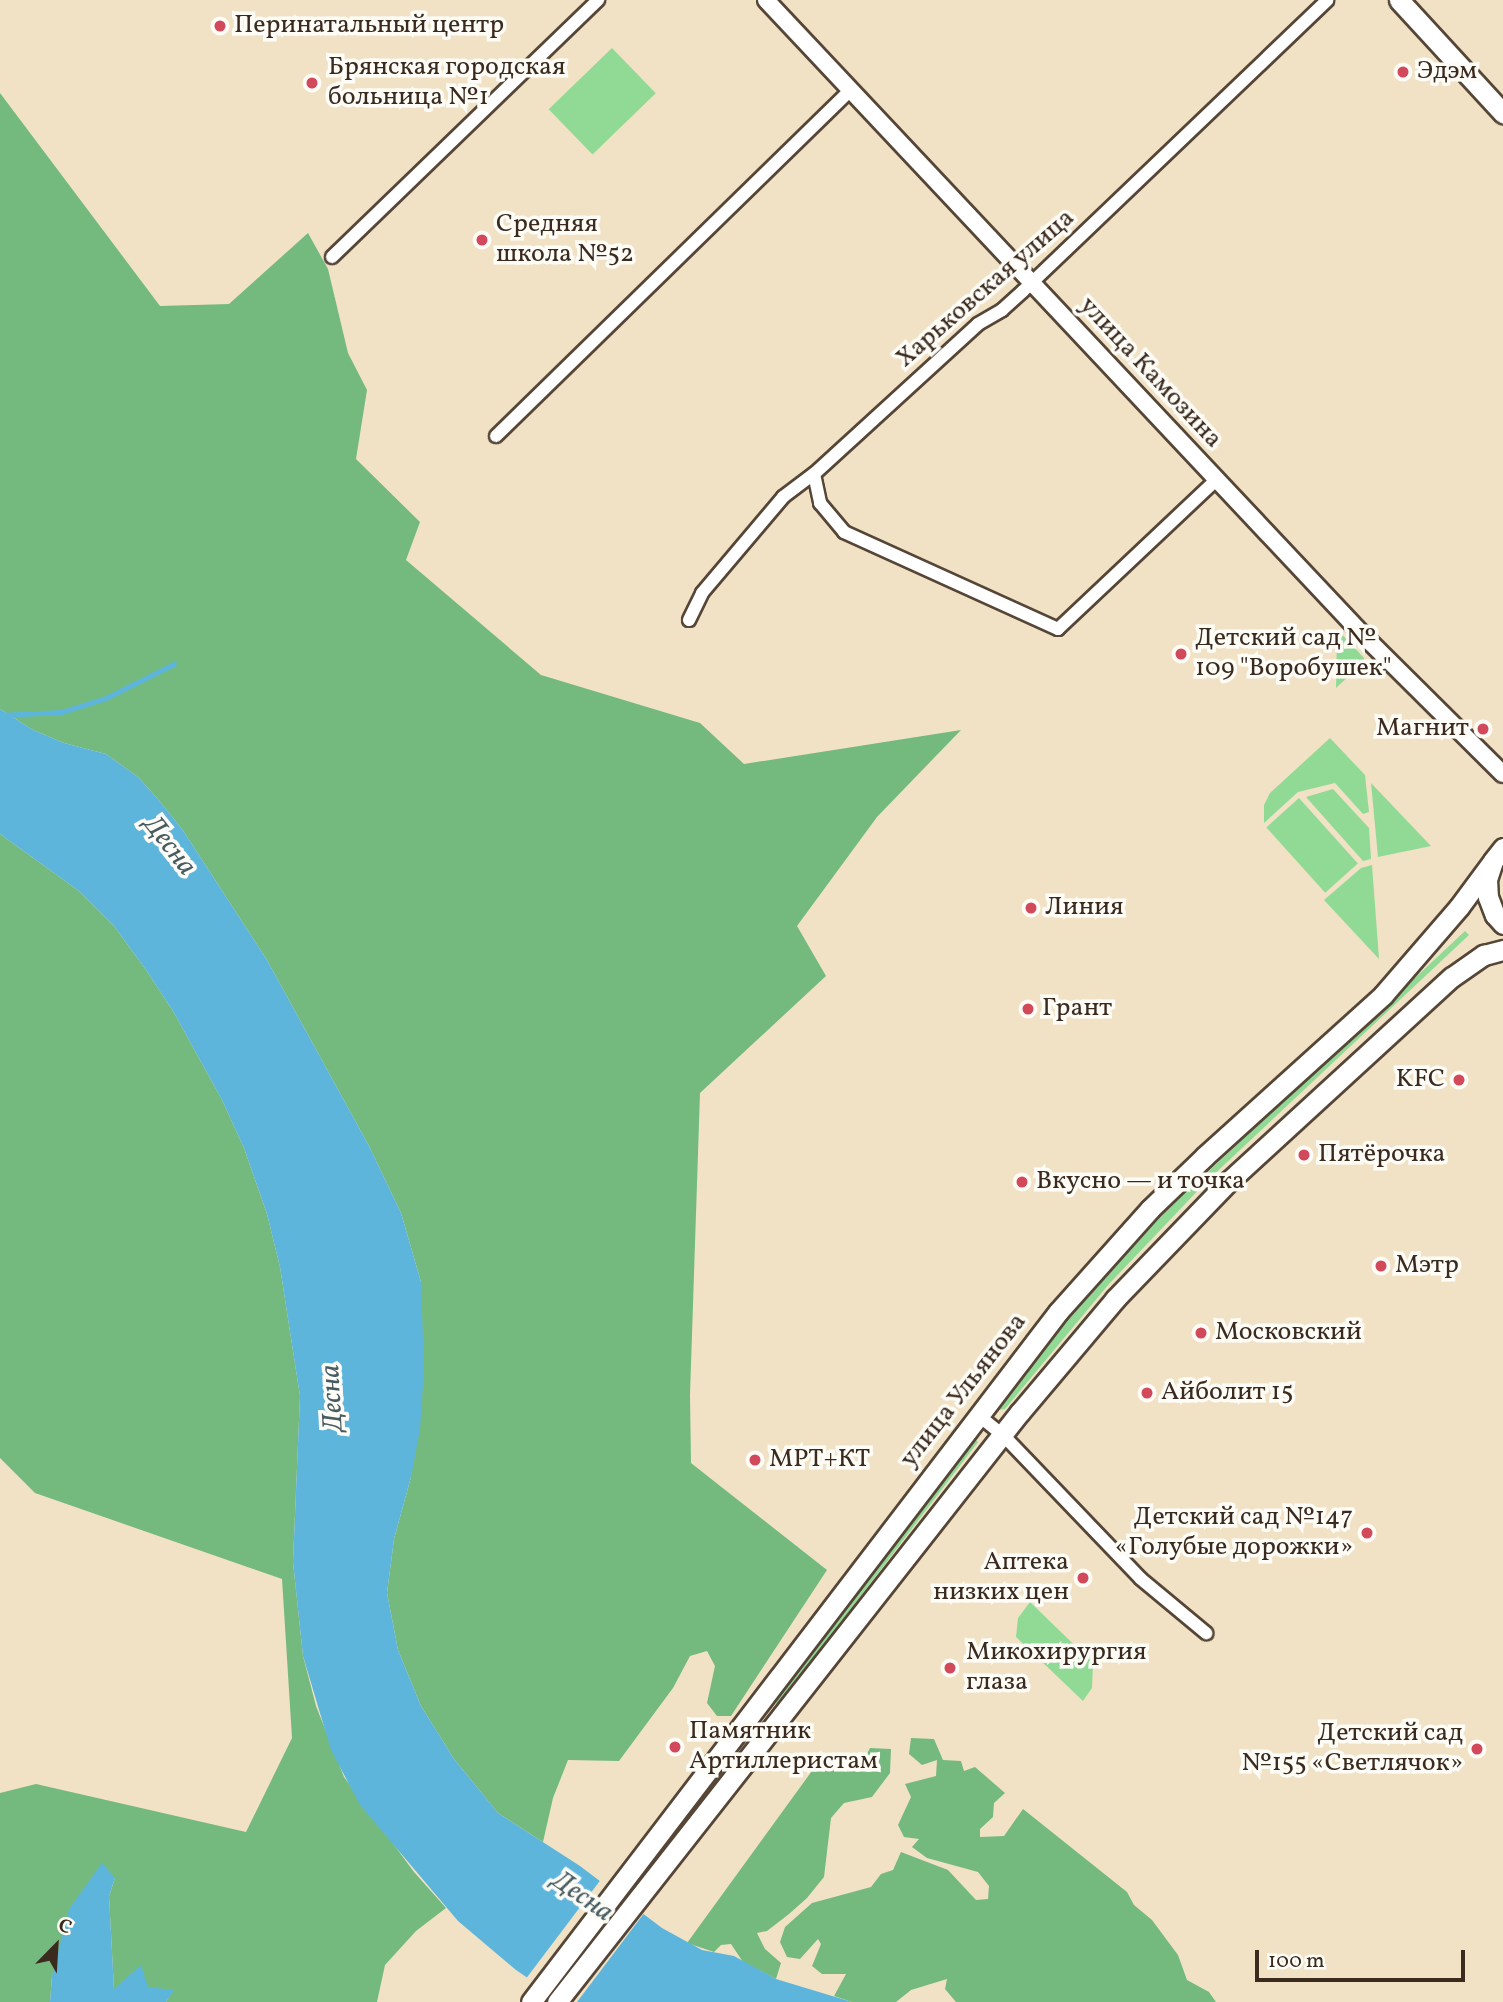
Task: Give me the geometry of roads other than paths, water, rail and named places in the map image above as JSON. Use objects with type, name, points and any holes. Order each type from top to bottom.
[{"type":"main road","points":[[1399,0],[1503,113]]},
{"type":"main road","points":[[1498,854],[1487,879],[1488,897],[1495,915],[1503,925]]},
{"type":"main road","name":"улица Ульянова","points":[[531,2002],[1058,1312],[1109,1253],[1205,1156],[1383,995],[1450,918],[1498,854]]},
{"type":"main road","points":[[557,2002],[1003,1434],[1115,1299],[1229,1181],[1452,977],[1484,956],[1503,950]]},
{"type":"street","points":[[332,257],[598,0]]},
{"type":"street","name":"улица Камозина","points":[[766,0],[1216,480],[1386,658],[1503,774]]},
{"type":"street","name":"Харьковская улица","points":[[689,620],[702,593],[783,497],[814,474],[978,324],[1002,310],[1032,283],[1327,0]]},
{"type":"street","points":[[496,436],[851,90]]},
{"type":"street","points":[[814,474],[820,503],[844,532],[1058,629],[1216,480]]},
{"type":"street","points":[[978,1415],[1003,1434],[1141,1579],[1206,1633]]},
{"type":"water","name":"Десна","points":[[0,709],[33,730],[64,743],[106,754],[138,777],[182,829],[267,960],[369,1146],[401,1213],[421,1282],[424,1369],[420,1429],[411,1477],[394,1539],[387,1593],[398,1650],[421,1706],[454,1759],[498,1813],[580,1866],[662,1928],[702,1950],[734,1956],[776,1979],[852,2002],[563,2002],[516,1970],[458,1921],[360,1805],[331,1750],[303,1656],[293,1562],[300,1396],[280,1267],[267,1214],[244,1148],[222,1100],[173,1011],[146,970],[114,926],[79,891],[0,834]]},
{"type":"water","points":[[102,1863],[115,1878],[109,1896],[114,1989],[141,1965],[148,1987],[174,1990],[166,2002],[50,2002],[52,1976],[69,1909]]},
{"type":"waterway","points":[[0,715],[62,712],[106,698],[174,664]]},
{"type":"place","name":"Перинатальный центр","points":[[220,26]]},
{"type":"place","name":"Эдэм","points":[[1403,72]]},
{"type":"place","name":"Брянская городская больница №1","points":[[312,83]]},
{"type":"place","name":"Средняя школа №52","points":[[482,240]]},
{"type":"place","name":"Детский сад № 109 \"Воробушек\"","points":[[1181,654]]},
{"type":"place","name":"Магнит","points":[[1483,729]]},
{"type":"place","name":"Линия","points":[[1031,908]]},
{"type":"place","name":"Грант","points":[[1028,1009]]},
{"type":"place","name":"KFC","points":[[1459,1080]]},
{"type":"place","name":"Пятёрочка","points":[[1304,1155]]},
{"type":"place","name":"Вкусно — и точка","points":[[1022,1182]]},
{"type":"place","name":"Мэтр","points":[[1381,1266]]},
{"type":"place","name":"Московский","points":[[1201,1333]]},
{"type":"place","name":"Айболит 15","points":[[1147,1393]]},
{"type":"place","name":"МРТ+КТ","points":[[755,1460]]},
{"type":"place","name":"Детский сад №147 «Голубые дорожки»","points":[[1367,1533]]},
{"type":"place","name":"Аптека низких цен","points":[[1083,1578]]},
{"type":"place","name":"Микохирургия глаза","points":[[950,1668]]},
{"type":"place","name":"Памятник Артиллеристам","points":[[675,1747]]},
{"type":"place","name":"Детский сад №155 «Светлячок»","points":[[1477,1749]]}]
